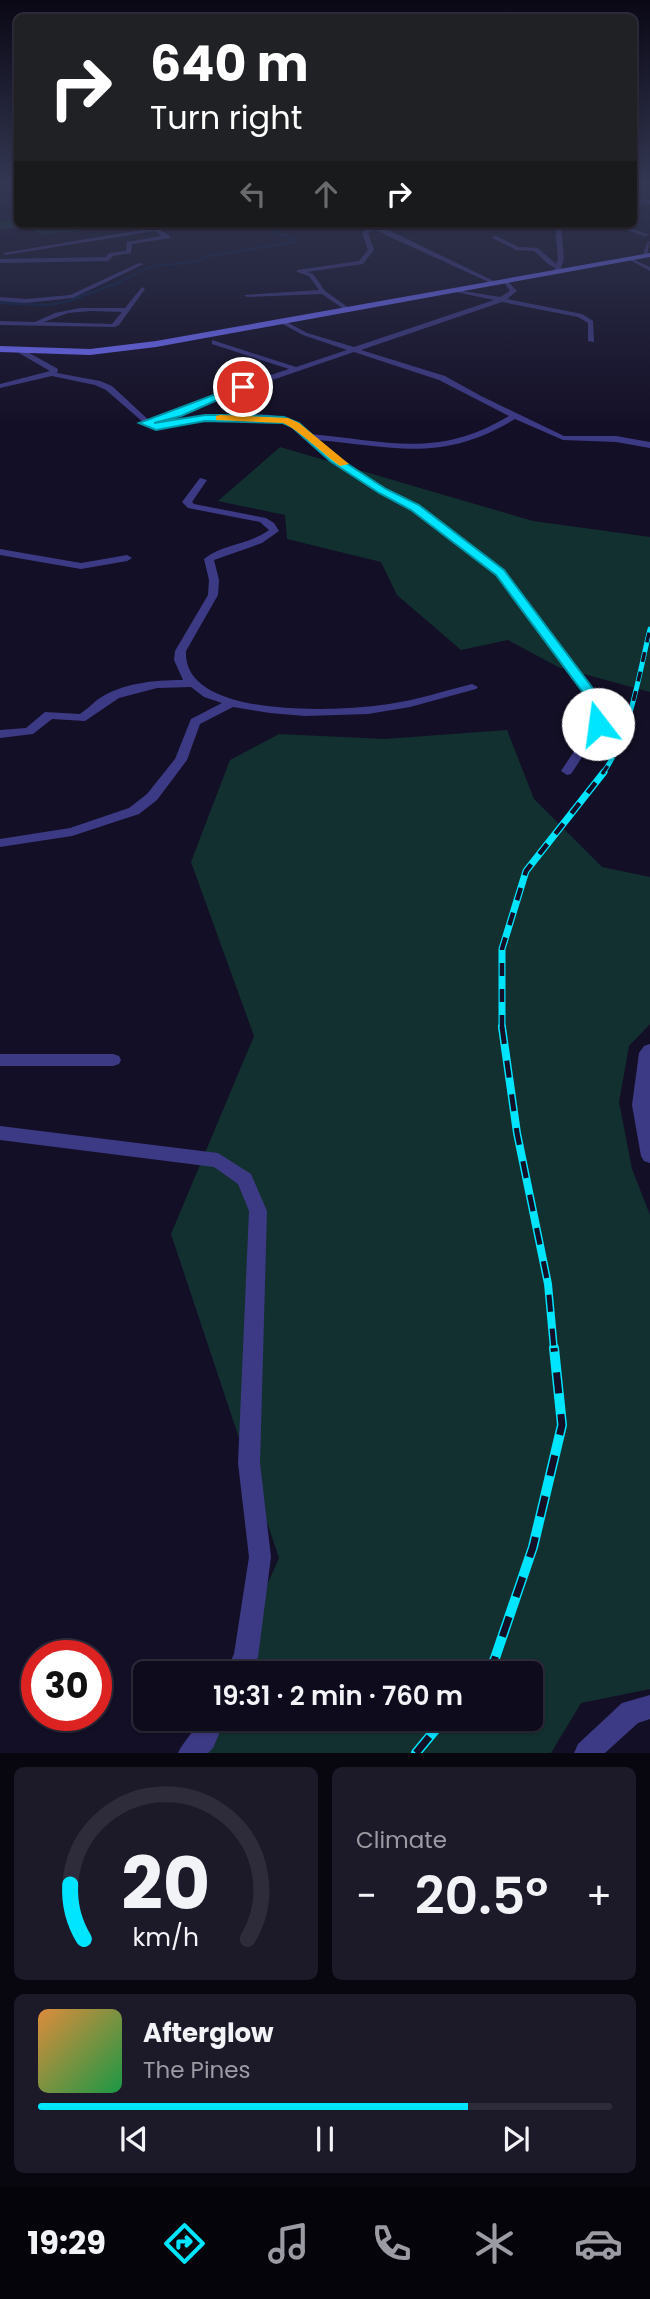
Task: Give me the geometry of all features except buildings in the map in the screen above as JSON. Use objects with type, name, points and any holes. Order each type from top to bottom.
[{"type":"street","points":[[0,299],[66,298],[141,264]]},
{"type":"street","points":[[347,309],[300,271],[355,264]]},
{"type":"street","points":[[452,264],[495,283]]},
{"type":"street","points":[[551,264],[558,269]]},
{"type":"street","points":[[558,269],[560,264]]},
{"type":"street","points":[[0,349],[58,352],[125,349],[592,264]]},
{"type":"street","points":[[144,423],[178,414],[296,369],[500,300],[514,291],[506,281]]},
{"type":"street","points":[[2,326],[113,326],[142,289]]},
{"type":"street","points":[[453,290],[580,315],[591,322],[592,341]]},
{"type":"street","points":[[247,295],[323,292]]},
{"type":"street","points":[[35,324],[49,316],[80,308],[126,310]]},
{"type":"street","points":[[281,321],[305,334],[442,378],[563,438],[606,438],[650,445]]},
{"type":"street","points":[[215,342],[276,360],[296,369]]},
{"type":"street","points":[[22,351],[52,367],[55,371],[52,374]]},
{"type":"street","points":[[0,386],[52,374],[109,388],[144,423],[156,427],[205,418],[267,418],[295,425],[334,459],[382,491],[415,508],[511,583],[537,625],[594,698],[598,724],[567,771]]},
{"type":"street","points":[[306,436],[389,445],[444,443],[474,438],[514,416]]},
{"type":"street","points":[[203,480],[188,497],[187,502],[191,506],[262,520],[271,525],[274,531],[264,540],[220,552],[209,559],[215,579],[213,597],[184,643],[179,658],[182,671],[191,684],[201,691],[232,703],[268,710],[319,713],[389,708],[472,687]]},
{"type":"street","points":[[0,552],[81,566],[127,558]]},
{"type":"street","points":[[0,559],[15,555]]},
{"type":"street","points":[[0,734],[29,731],[49,715],[82,718],[99,704],[138,686],[159,683],[191,684]]},
{"type":"street","points":[[0,843],[72,832],[134,811],[152,797],[180,760],[195,722],[232,703]]},
{"type":"street","points":[[650,1050],[647,1053],[640,1105],[650,1156]]},
{"type":"street","points":[[0,1060],[113,1060]]},
{"type":"street","points":[[0,1133],[218,1160],[245,1179],[258,1211],[249,1463],[260,1557],[244,1661]]},
{"type":"street","points":[[587,1753],[631,1712],[650,1707]]},
{"type":"street","points":[[191,1753],[208,1731]]},
{"type":"green space","points":[[280,447],[533,521],[650,537],[650,692],[558,667],[508,640],[461,650],[397,595],[381,562],[287,539],[285,515],[218,501]]},
{"type":"green space","points":[[507,730],[534,799],[602,867],[650,877],[650,1024],[629,1046],[619,1102],[632,1169],[650,1215],[650,1689],[581,1703],[551,1753],[193,1753],[203,1731],[543,1731],[543,1661],[233,1661],[279,1558],[171,1234],[254,1036],[191,862],[230,760],[279,734],[384,739]]},
{"type":"waterway","points":[[117,283],[150,267],[179,264]]},
{"type":"waterway","points":[[0,303],[48,305],[69,301],[117,283]]},
{"type":"railway","points":[[602,774],[612,759],[627,724],[650,629]]},
{"type":"railway","points":[[502,1027],[502,949],[526,871],[604,772]]},
{"type":"railway","points":[[502,1027],[517,1133],[548,1284],[554,1349]]},
{"type":"railway","points":[[494,1661],[533,1547],[562,1425],[554,1348]]},
{"type":"railway","points":[[416,1753],[434,1731]]},
{"type":"slow traffic","points":[[220,418],[284,420],[295,425],[317,446],[344,464]]},
{"type":"route","points":[[243,387],[178,414],[144,423],[156,427],[205,418],[267,418],[284,420],[295,425],[334,459],[382,491],[415,508],[500,572],[511,583],[537,625],[594,698],[598,724]]}]
